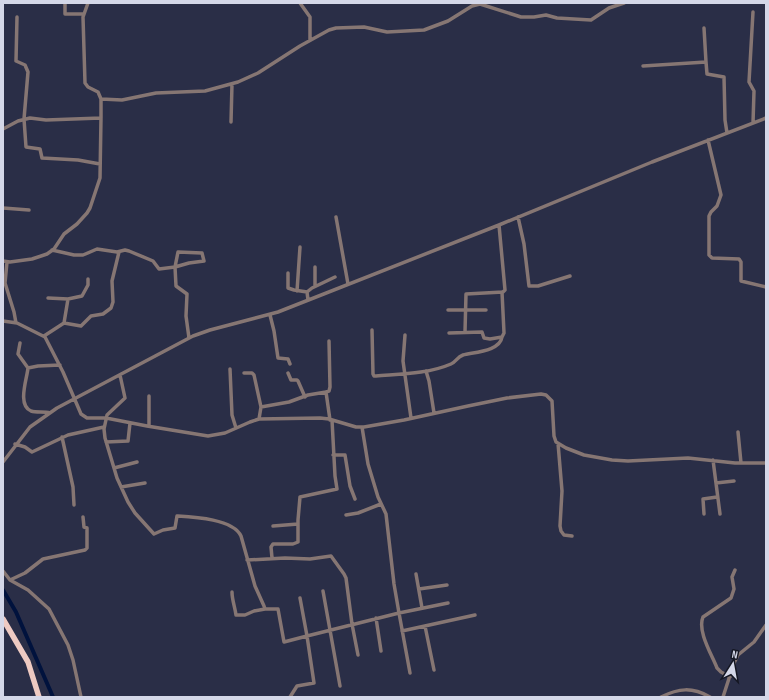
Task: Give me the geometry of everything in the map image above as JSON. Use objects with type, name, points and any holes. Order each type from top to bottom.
[{"type":"highway","points":[[4,620],[28,662],[39,697]]},
{"type":"street","points":[[65,3],[65,14],[84,14]]},
{"type":"street","points":[[16,323],[5,283],[5,261],[32,259],[40,257],[52,250],[64,234],[78,224],[90,208],[93,195],[99,181],[101,99],[98,92],[88,87],[85,83],[84,14],[88,3]]},
{"type":"street","points":[[300,3],[310,17],[310,40]]},
{"type":"street","points":[[101,99],[122,100],[147,94],[205,91],[232,84],[258,73],[310,40],[329,30],[344,27],[364,27],[387,32],[424,30],[448,21],[466,9],[476,5],[485,5],[527,18],[546,15],[554,18],[588,20],[594,19],[609,8],[624,3]]},
{"type":"street","points":[[753,12],[749,82],[754,91],[753,123]]},
{"type":"street","points":[[16,17],[16,61],[25,65],[28,72],[24,119],[26,147],[40,149],[42,158],[78,160],[100,164]]},
{"type":"street","points":[[704,28],[708,74],[724,77],[725,120],[727,133]]},
{"type":"street","points":[[643,66],[706,62]]},
{"type":"street","points":[[231,122],[232,84]]},
{"type":"street","points":[[3,129],[24,119],[34,118],[55,120],[101,118]]},
{"type":"street","points":[[3,462],[15,444],[30,427],[50,413],[189,338],[210,330],[270,315],[766,118]]},
{"type":"street","points":[[708,140],[721,195],[717,206],[709,216],[708,255],[712,258],[739,259],[741,262],[741,281],[766,286]]},
{"type":"street","points":[[3,208],[29,210]]},
{"type":"street","points":[[336,217],[348,284]]},
{"type":"street","points":[[518,217],[523,234],[529,286],[538,286],[570,276]]},
{"type":"street","points":[[372,330],[374,376],[426,371],[452,363],[460,356],[498,346],[504,333],[502,292],[505,288],[499,225]]},
{"type":"street","points":[[297,291],[300,248]]},
{"type":"street","points":[[52,250],[74,255],[83,255],[97,249],[119,252],[125,250],[140,254],[153,261],[159,268],[175,267],[203,261],[203,254],[178,252],[175,267],[176,286],[187,294],[186,316],[189,338]]},
{"type":"street","points":[[44,336],[64,323],[81,326],[91,316],[103,314],[111,308],[113,302],[112,281],[119,252]]},
{"type":"street","points":[[315,267],[315,286]]},
{"type":"street","points":[[288,272],[288,288],[297,291],[307,292],[315,286],[335,277]]},
{"type":"street","points":[[48,298],[82,296],[88,285],[88,279]]},
{"type":"street","points":[[307,292],[308,300]]},
{"type":"street","points":[[465,332],[466,294],[502,292]]},
{"type":"street","points":[[64,323],[68,298]]},
{"type":"street","points":[[448,310],[486,310]]},
{"type":"street","points":[[270,315],[278,358],[288,359],[290,364]]},
{"type":"street","points":[[3,321],[16,323],[44,336],[60,365],[83,417],[106,418],[208,436],[217,436],[259,419],[320,418],[348,426],[362,427],[499,400],[542,394],[546,395],[552,401],[554,436],[558,443],[562,491],[560,526],[564,535],[572,536]]},
{"type":"street","points":[[449,332],[482,332],[484,338],[490,339],[502,337]]},
{"type":"street","points":[[405,336],[403,361],[411,418]]},
{"type":"street","points":[[261,407],[289,402],[329,391],[329,341]]},
{"type":"street","points":[[20,343],[18,354],[28,368],[24,392],[27,408],[33,412],[50,413]]},
{"type":"street","points":[[28,368],[60,365]]},
{"type":"street","points":[[230,369],[232,415],[236,428]]},
{"type":"street","points":[[426,371],[434,413]]},
{"type":"street","points":[[288,373],[291,380],[298,380],[304,397]]},
{"type":"street","points":[[244,374],[254,374],[261,407],[259,419]]},
{"type":"street","points":[[120,375],[125,398],[108,413],[104,427],[106,442],[114,468],[121,487],[135,513],[153,533],[175,528],[177,516],[200,518],[233,527],[239,532],[255,586],[265,609]]},
{"type":"street","points":[[272,558],[271,547],[273,544],[293,544],[298,542],[300,497],[337,489],[331,420],[326,392]]},
{"type":"street","points":[[149,396],[149,426]]},
{"type":"street","points":[[106,442],[128,441],[130,423]]},
{"type":"street","points":[[15,444],[25,447],[32,452],[62,437],[104,427]]},
{"type":"street","points":[[362,427],[366,456],[380,504],[386,514],[394,584],[410,673]]},
{"type":"street","points":[[738,432],[741,463]]},
{"type":"street","points":[[62,437],[73,488],[74,505]]},
{"type":"street","points":[[558,443],[584,455],[603,460],[628,461],[688,458],[741,463],[766,463]]},
{"type":"street","points":[[333,455],[345,455],[350,486],[355,498]]},
{"type":"street","points":[[713,460],[720,514]]},
{"type":"street","points":[[114,468],[137,462]]},
{"type":"street","points":[[716,483],[734,481]]},
{"type":"street","points":[[121,487],[146,483]]},
{"type":"street","points":[[704,514],[703,499],[717,497]]},
{"type":"street","points":[[346,515],[358,513],[380,504]]},
{"type":"street","points":[[10,580],[25,573],[43,559],[85,550],[87,548],[87,528],[84,527],[84,517]]},
{"type":"street","points":[[272,526],[298,524]]},
{"type":"street","points":[[247,560],[272,558],[310,559],[331,556],[346,578],[358,655]]},
{"type":"street","points":[[730,677],[720,672],[717,668],[702,632],[701,624],[703,617],[731,598],[734,589],[732,577],[735,570]]},
{"type":"street","points":[[3,571],[10,580],[28,590],[49,609],[68,645],[73,660],[80,697]]},
{"type":"street","points":[[416,574],[422,608]]},
{"type":"street","points":[[419,589],[447,585]]},
{"type":"street","points":[[322,591],[340,686]]},
{"type":"street","points":[[232,592],[236,615],[245,615],[254,611],[265,609],[278,609],[284,641],[286,642],[376,618],[448,603]]},
{"type":"street","points":[[290,697],[297,686],[312,684],[315,681],[300,598]]},
{"type":"street","points":[[402,631],[475,616]]},
{"type":"street","points":[[376,618],[381,651]]},
{"type":"street","points":[[722,697],[738,655],[758,638],[766,625]]},
{"type":"street","points":[[426,626],[434,670]]},
{"type":"street","points":[[661,697],[673,691],[687,689],[695,690],[710,697]]},
{"type":"waterway","points":[[3,590],[16,612],[53,697]]}]
